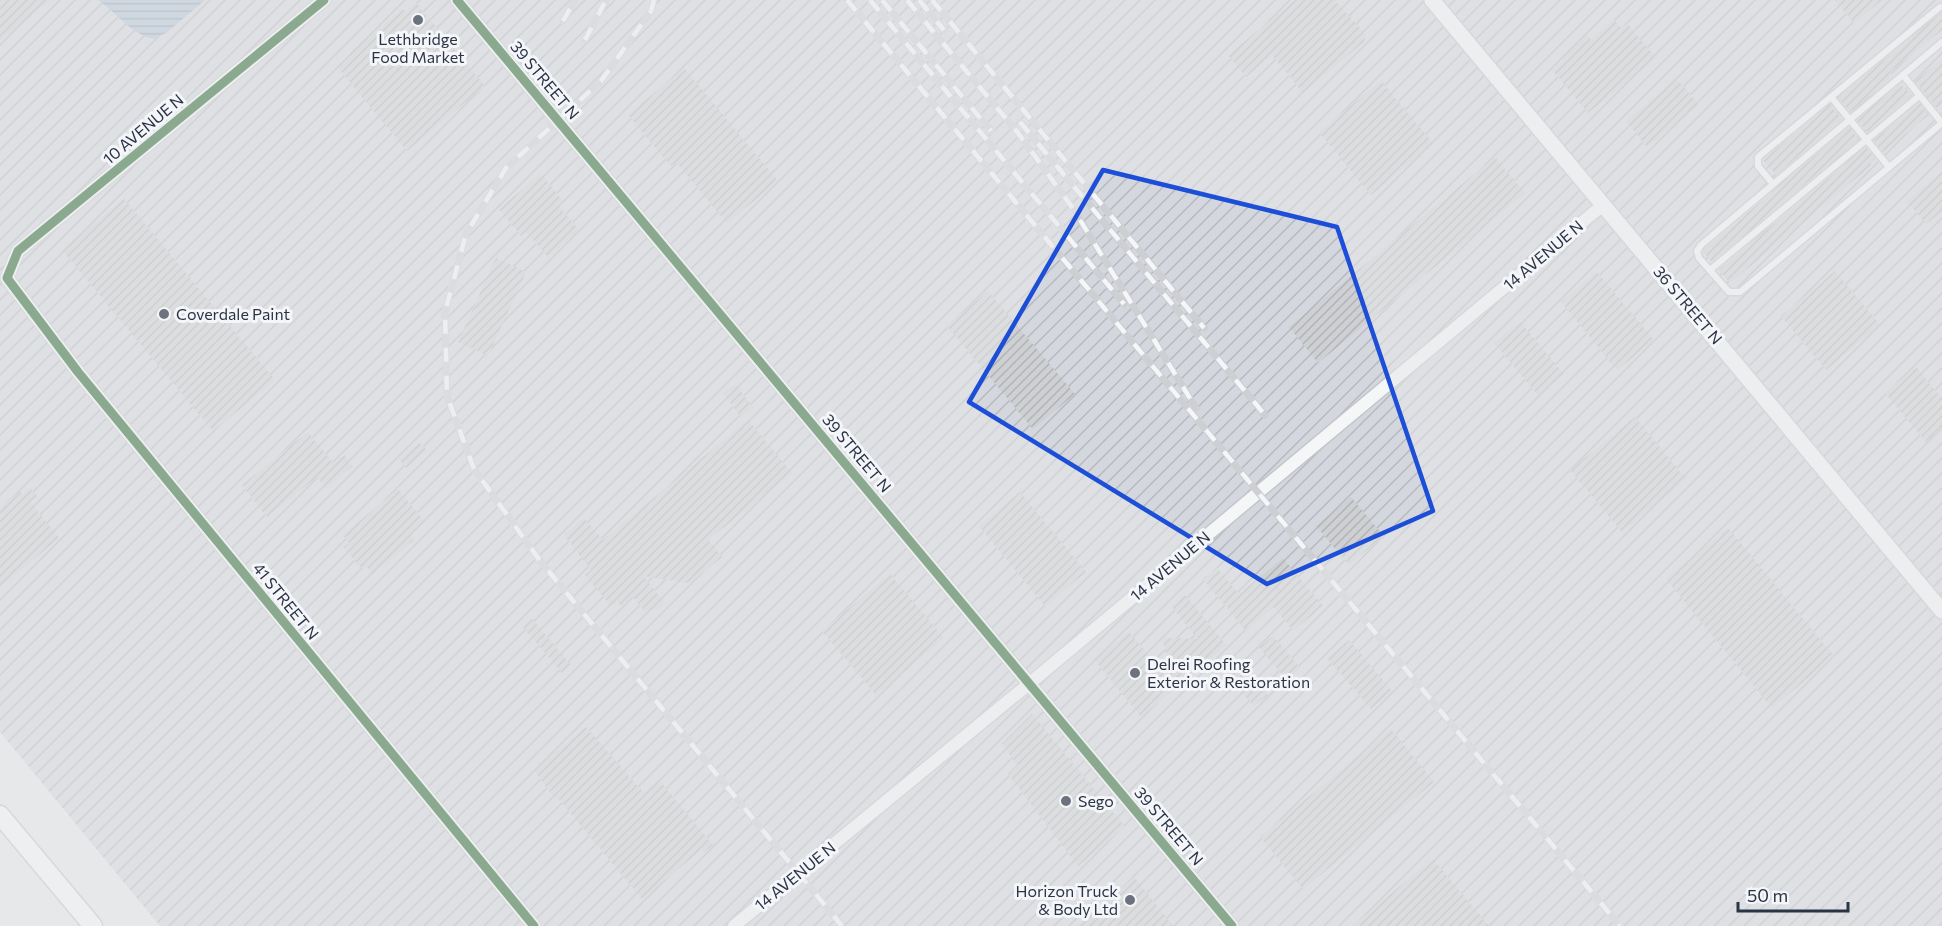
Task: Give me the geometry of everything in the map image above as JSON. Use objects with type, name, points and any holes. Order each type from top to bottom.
[{"type":"main road","points":[[0,815],[93,926]]},
{"type":"street","name":"10 AVENUE N","points":[[18,293],[7,278],[18,251],[324,0]]},
{"type":"street","name":"39 STREET N","points":[[457,0],[1232,926]]},
{"type":"street","name":"36 STREET N","points":[[1432,0],[1942,611]]},
{"type":"street","name":"14 AVENUE N","points":[[734,926],[1030,683],[1604,204]]},
{"type":"street","name":"41 STREET N","points":[[18,293],[78,372],[534,926]]},
{"type":"lane","points":[[1773,184],[1758,166],[1758,157],[1940,6]]},
{"type":"lane","points":[[1902,75],[1942,123],[1740,292],[1734,294],[1729,292],[1697,251],[1701,245],[1902,75],[1942,42]]},
{"type":"lane","points":[[1710,270],[1919,96]]},
{"type":"lane","points":[[1831,97],[1889,167]]},
{"type":"highlighted area","points":[[1103,170],[1337,227],[1433,511],[1267,584],[969,402]]},
{"type":"shaded area","points":[[0,0],[1942,0],[1942,926],[160,926],[0,732]]},
{"type":"water","points":[[98,0],[205,0],[166,33],[153,39],[131,28]]},
{"type":"building","points":[[0,0],[50,0],[0,41]]},
{"type":"building","points":[[1295,0],[1334,0],[1364,32],[1365,41],[1303,93],[1272,55],[1246,77],[1228,55]]},
{"type":"building","points":[[1835,0],[1882,0],[1854,23]]},
{"type":"building","points":[[416,3],[485,86],[407,151],[338,68],[351,57],[349,54],[403,9],[406,12]]},
{"type":"building","points":[[1942,12],[1942,30],[1890,72],[1893,76],[1850,112],[1838,98]]},
{"type":"building","points":[[1614,20],[1621,28],[1627,23],[1656,58],[1588,113],[1553,71],[1564,61],[1561,57],[1587,35],[1591,40]]},
{"type":"building","points":[[1942,59],[1942,104],[1937,108],[1915,81]]},
{"type":"building","points":[[684,68],[778,181],[727,223],[676,162],[671,166],[628,115]]},
{"type":"building","points":[[1677,79],[1699,105],[1647,147],[1626,121]]},
{"type":"building","points":[[1381,81],[1433,143],[1371,195],[1319,132]]},
{"type":"building","points":[[1900,84],[1912,95],[1867,132],[1857,120]]},
{"type":"building","points":[[1919,103],[1929,115],[1883,152],[1874,140]]},
{"type":"building","points":[[1830,104],[1842,119],[1776,175],[1763,160]]},
{"type":"building","points":[[1849,127],[1859,139],[1712,262],[1703,251],[1705,249]]},
{"type":"building","points":[[1866,147],[1875,159],[1870,163],[1872,165],[1730,283],[1719,270]]},
{"type":"building","points":[[1495,157],[1525,193],[1318,363],[1289,327]]},
{"type":"building","points":[[1942,172],[1942,211],[1926,224],[1907,201]]},
{"type":"building","points":[[541,174],[563,201],[558,205],[579,230],[548,257],[526,232],[521,236],[499,209]]},
{"type":"building","points":[[124,199],[275,380],[213,431],[62,250]]},
{"type":"building","points":[[496,258],[526,272],[488,356],[458,342]]},
{"type":"building","points":[[1835,271],[1880,325],[1826,370],[1781,316]]},
{"type":"building","points":[[1597,272],[1654,340],[1617,370],[1561,302]]},
{"type":"building","points":[[988,291],[1075,394],[1033,429],[947,326]]},
{"type":"building","points":[[1520,322],[1564,374],[1538,395],[1494,343]]},
{"type":"building","points":[[1916,367],[1942,399],[1942,428],[1926,442],[1885,393]]},
{"type":"building","points":[[735,384],[753,407],[741,417],[723,394]]},
{"type":"building","points":[[1635,417],[1686,479],[1622,532],[1570,470]]},
{"type":"building","points":[[748,420],[792,473],[708,540],[722,557],[690,583],[643,576],[665,603],[657,610],[644,611],[633,597],[621,606],[617,601],[611,606],[585,575],[591,570],[564,535],[584,518],[603,540]]},
{"type":"building","points":[[308,432],[334,464],[344,455],[353,466],[326,488],[317,477],[267,517],[242,485]]},
{"type":"building","points":[[420,443],[427,451],[406,468],[399,459]]},
{"type":"building","points":[[30,488],[37,496],[30,502],[59,538],[0,587],[0,508],[20,491],[23,494]]},
{"type":"building","points":[[398,489],[425,522],[410,534],[414,540],[373,574],[367,567],[363,570],[343,547],[349,543],[343,535]]},
{"type":"building","points":[[1020,492],[1086,572],[1045,606],[979,526]]},
{"type":"building","points":[[1351,497],[1384,536],[1349,565],[1316,526]]},
{"type":"building","points":[[1728,528],[1834,656],[1772,708],[1666,579]]},
{"type":"building","points":[[1283,558],[1323,606],[1293,631],[1274,607],[1245,630],[1203,579],[1217,568],[1239,594]]},
{"type":"building","points":[[890,574],[944,638],[876,695],[822,631]]},
{"type":"building","points":[[1185,595],[1226,645],[1141,717],[1094,659],[1129,632],[1175,686],[1162,638],[1198,639],[1171,606]]},
{"type":"building","points":[[532,619],[571,665],[562,673],[523,627]]},
{"type":"building","points":[[1273,636],[1300,668],[1286,679],[1259,647]]},
{"type":"building","points":[[1349,640],[1392,691],[1371,709],[1327,658]]},
{"type":"building","points":[[1241,662],[1268,695],[1254,706],[1227,674]]},
{"type":"building","name":"Sego","points":[[1032,714],[1125,827],[1078,866],[1008,774],[1017,765],[1002,744]]},
{"type":"building","points":[[586,727],[644,793],[659,780],[713,845],[704,852],[701,850],[642,899],[557,797],[555,799],[534,770]]},
{"type":"building","points":[[1391,729],[1434,782],[1303,889],[1260,837]]},
{"type":"building","points":[[1433,859],[1489,926],[1352,926]]},
{"type":"building","name":"Horizon Truck & Body Ltd","points":[[1134,877],[1173,926],[1076,926]]},
{"type":"railway","points":[[563,21],[575,0]]},
{"type":"railway","points":[[585,40],[606,0]]},
{"type":"railway","points":[[654,0],[651,11],[601,81],[506,168],[466,234],[445,312],[447,396],[474,469],[541,562],[842,926]]},
{"type":"railway","points":[[847,0],[1620,926]]},
{"type":"railway","points":[[870,0],[1124,304]]},
{"type":"railway","points":[[882,0],[991,131]]},
{"type":"railway","points":[[907,0],[1018,133],[1072,207],[1196,408]]},
{"type":"railway","points":[[919,0],[944,30]]},
{"type":"railway","points":[[932,0],[1204,328]]},
{"type":"railway","points":[[1020,122],[1265,415]]},
{"type":"cycle path","points":[[324,0],[18,251],[7,278],[78,372],[534,926]]},
{"type":"cycle path","points":[[457,0],[1232,926]]},
{"type":"place","name":"Lethbridge Food Market","points":[[418,20]]},
{"type":"place","name":"Coverdale Paint","points":[[164,314]]},
{"type":"place","name":"Delrei Roofing Exterior & Restoration","points":[[1135,673]]},
{"type":"place","name":"Sego","points":[[1066,801]]},
{"type":"place","name":"Horizon Truck & Body Ltd","points":[[1130,900]]}]
